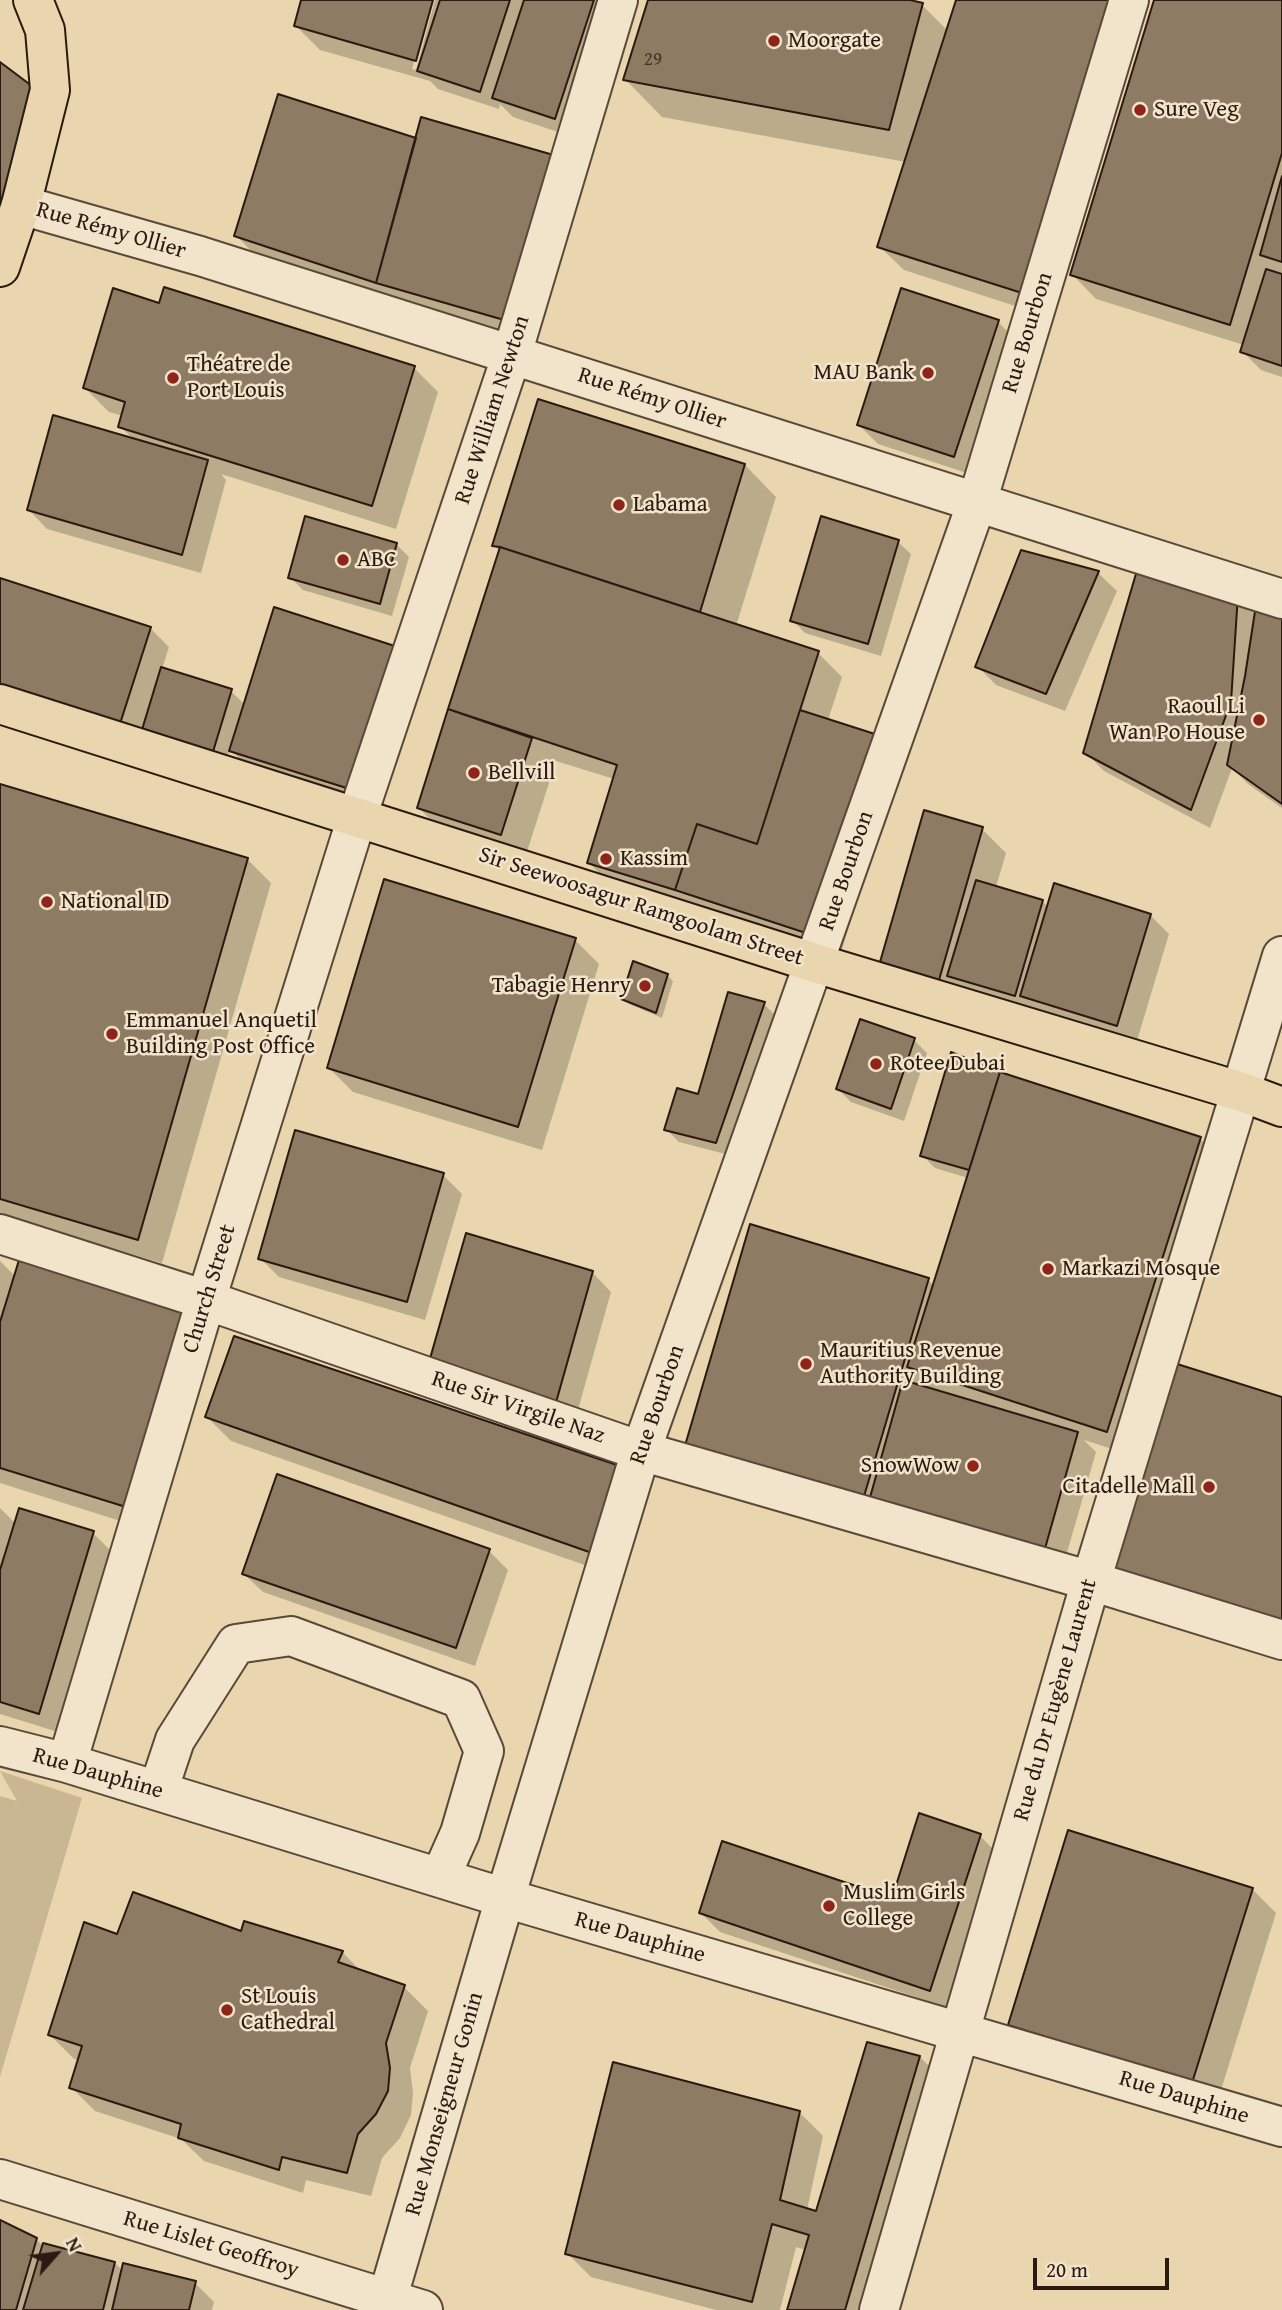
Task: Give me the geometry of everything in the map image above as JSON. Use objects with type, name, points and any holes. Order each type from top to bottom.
[{"type":"main road","points":[[0,267],[21,205],[50,90],[45,30],[33,0]]},
{"type":"main road","name":"Sir Seewoosagur Ramgoolam Street","points":[[0,705],[815,963],[1242,1092],[1282,1107]]},
{"type":"street","name":"Rue William Newton","points":[[357,817],[512,354],[618,0]]},
{"type":"street","name":"Rue Bourbon","points":[[505,1898],[641,1451],[977,502],[1129,0]]},
{"type":"street","name":"Rue Rémy Ollier","points":[[21,205],[200,256],[1282,599]]},
{"type":"street","name":"Church Street","points":[[67,1763],[206,1300],[357,817]]},
{"type":"street","name":"Rue du Dr Eugène Laurent","points":[[879,2310],[1091,1581],[1282,956]]},
{"type":"street","name":"Rue Sir Virgile Naz","points":[[0,1234],[206,1300],[641,1451],[1091,1581],[1282,1640]]},
{"type":"street","points":[[158,1791],[176,1740],[236,1644],[291,1636],[461,1699],[484,1751],[460,1833],[440,1878]]},
{"type":"street","name":"Rue Dauphine","points":[[0,1746],[67,1763],[505,1898],[1282,2127]]},
{"type":"street","name":"Rue Monseigneur Gonin","points":[[398,2307],[505,1898]]},
{"type":"street","name":"Rue Lislet Geoffroy","points":[[0,2179],[398,2307]]},
{"type":"shaded area","points":[[0,1771],[82,1798],[0,2077],[0,1796],[17,1801]]},
{"type":"building","points":[[301,0],[433,0],[416,61],[294,26]]},
{"type":"building","points":[[440,0],[510,0],[480,92],[417,71]]},
{"type":"building","points":[[524,0],[594,0],[555,119],[492,98]]},
{"type":"building","name":"Moorgate","points":[[648,0],[910,0],[923,3],[889,130],[623,80]]},
{"type":"building","points":[[956,0],[1114,0],[1022,293],[877,247]]},
{"type":"building","points":[[1154,0],[1282,0],[1282,153],[1230,325],[1070,275]]},
{"type":"building","points":[[0,62],[36,89],[0,206]]},
{"type":"building","points":[[278,94],[416,138],[376,283],[234,236]]},
{"type":"building","points":[[421,117],[557,156],[511,322],[376,283]]},
{"type":"building","points":[[1282,176],[1282,262],[1260,255]]},
{"type":"building","points":[[1266,269],[1282,274],[1282,366],[1240,352]]},
{"type":"building","points":[[164,287],[415,366],[372,506],[118,427],[125,402],[83,388],[113,288],[159,303]]},
{"type":"building","name":"MAU Bank","points":[[901,288],[999,320],[954,457],[857,425]]},
{"type":"building","name":"Labama","points":[[538,399],[745,464],[700,612],[492,546]]},
{"type":"building","points":[[53,415],[208,460],[182,555],[27,510]]},
{"type":"building","name":"ABC","points":[[305,516],[397,543],[380,604],[288,578]]},
{"type":"building","points":[[821,516],[899,540],[868,644],[790,621]]},
{"type":"building","points":[[500,547],[819,651],[757,844],[697,824],[675,890],[587,863],[617,765],[448,709]]},
{"type":"building","points":[[1021,550],[1099,571],[1046,694],[975,667]]},
{"type":"building","points":[[1138,567],[1238,594],[1231,702],[1191,810],[1083,753]]},
{"type":"building","points":[[0,578],[151,627],[119,727],[0,688]]},
{"type":"building","name":"Raoul Li Wan Po House","points":[[1256,605],[1282,614],[1282,804],[1227,765]]},
{"type":"building","points":[[274,607],[401,648],[356,791],[229,751]]},
{"type":"building","points":[[161,667],[232,689],[212,755],[141,733]]},
{"type":"building","name":"Bellvill","points":[[448,709],[532,738],[501,835],[417,808]]},
{"type":"building","points":[[800,710],[878,735],[815,936],[675,890],[697,824],[757,844]]},
{"type":"building","points":[[0,784],[248,858],[138,1240],[0,1199]]},
{"type":"building","points":[[924,810],[983,827],[939,980],[880,962]]},
{"type":"building","points":[[384,879],[576,938],[518,1127],[327,1068]]},
{"type":"building","points":[[976,880],[1043,900],[1015,996],[947,976]]},
{"type":"building","points":[[1054,883],[1151,914],[1117,1026],[1020,996]]},
{"type":"building","name":"Tabagie Henry","points":[[633,961],[668,974],[656,1013],[621,999]]},
{"type":"building","points":[[728,992],[765,1002],[716,1143],[664,1130],[677,1088],[698,1094]]},
{"type":"building","name":"Rotee Dubai","points":[[860,1019],[915,1038],[891,1109],[836,1089]]},
{"type":"building","points":[[951,1052],[1000,1072],[969,1170],[920,1156]]},
{"type":"building","name":"Markazi Mosque","points":[[1000,1072],[1201,1137],[1107,1432],[907,1367]]},
{"type":"building","points":[[295,1130],[444,1173],[407,1302],[258,1259]]},
{"type":"building","name":"Mauritius Revenue Authority Building","points":[[750,1224],[929,1278],[862,1503],[684,1449]]},
{"type":"building","points":[[466,1233],[593,1271],[555,1406],[427,1369]]},
{"type":"building","points":[[19,1260],[185,1313],[126,1507],[0,1468],[0,1322]]},
{"type":"building","points":[[234,1336],[620,1466],[592,1553],[205,1417]]},
{"type":"building","name":"Citadelle Mall","points":[[1174,1363],[1282,1397],[1282,1632],[1107,1577]]},
{"type":"building","name":"SnowWow","points":[[903,1380],[1078,1432],[1044,1552],[869,1501]]},
{"type":"building","points":[[277,1474],[490,1549],[456,1648],[242,1574]]},
{"type":"building","points":[[19,1508],[94,1531],[39,1714],[0,1702],[0,1570]]},
{"type":"building","name":"Muslim Girls College","points":[[919,1813],[981,1834],[930,1991],[699,1913],[722,1841],[892,1898]]},
{"type":"building","points":[[1068,1830],[1253,1888],[1192,2083],[1008,2025]]},
{"type":"building","name":"St Louis Cathedral","points":[[133,1892],[241,1931],[244,1921],[343,1951],[338,1962],[405,1985],[386,2043],[390,2068],[388,2091],[376,2114],[358,2134],[347,2173],[282,2157],[279,2170],[178,2138],[181,2124],[69,2088],[82,2046],[48,2035],[84,1922],[117,1934]]},
{"type":"building","points":[[867,2042],[920,2056],[845,2310],[787,2310],[809,2235],[772,2224],[752,2302],[565,2254],[613,2062],[800,2111],[780,2200],[816,2211]]},
{"type":"building","points":[[0,2220],[37,2238],[16,2310],[0,2310]]},
{"type":"building","points":[[43,2243],[115,2262],[103,2310],[23,2310]]},
{"type":"building","points":[[123,2263],[196,2281],[189,2310],[112,2310]]},
{"type":"place","name":"Moorgate","points":[[774,41]]},
{"type":"place","name":"Sure Veg","points":[[1140,110]]},
{"type":"place","name":"MAU Bank","points":[[928,373]]},
{"type":"place","name":"Théatre de Port Louis","points":[[173,378]]},
{"type":"place","name":"Labama","points":[[619,505]]},
{"type":"place","name":"ABC","points":[[343,560]]},
{"type":"place","name":"Raoul Li Wan Po House","points":[[1259,720]]},
{"type":"place","name":"Bellvill","points":[[474,773]]},
{"type":"place","name":"Kassim","points":[[606,859]]},
{"type":"place","name":"National ID","points":[[47,902]]},
{"type":"place","name":"Tabagie Henry","points":[[645,986]]},
{"type":"place","name":"Emmanuel Anquetil Building Post Office","points":[[112,1034]]},
{"type":"place","name":"Rotee Dubai","points":[[876,1064]]},
{"type":"place","name":"Markazi Mosque","points":[[1048,1269]]},
{"type":"place","name":"Mauritius Revenue Authority Building","points":[[806,1364]]},
{"type":"place","name":"SnowWow","points":[[973,1466]]},
{"type":"place","name":"Citadelle Mall","points":[[1209,1487]]},
{"type":"place","name":"Muslim Girls College","points":[[829,1906]]},
{"type":"place","name":"St Louis Cathedral","points":[[227,2010]]}]
